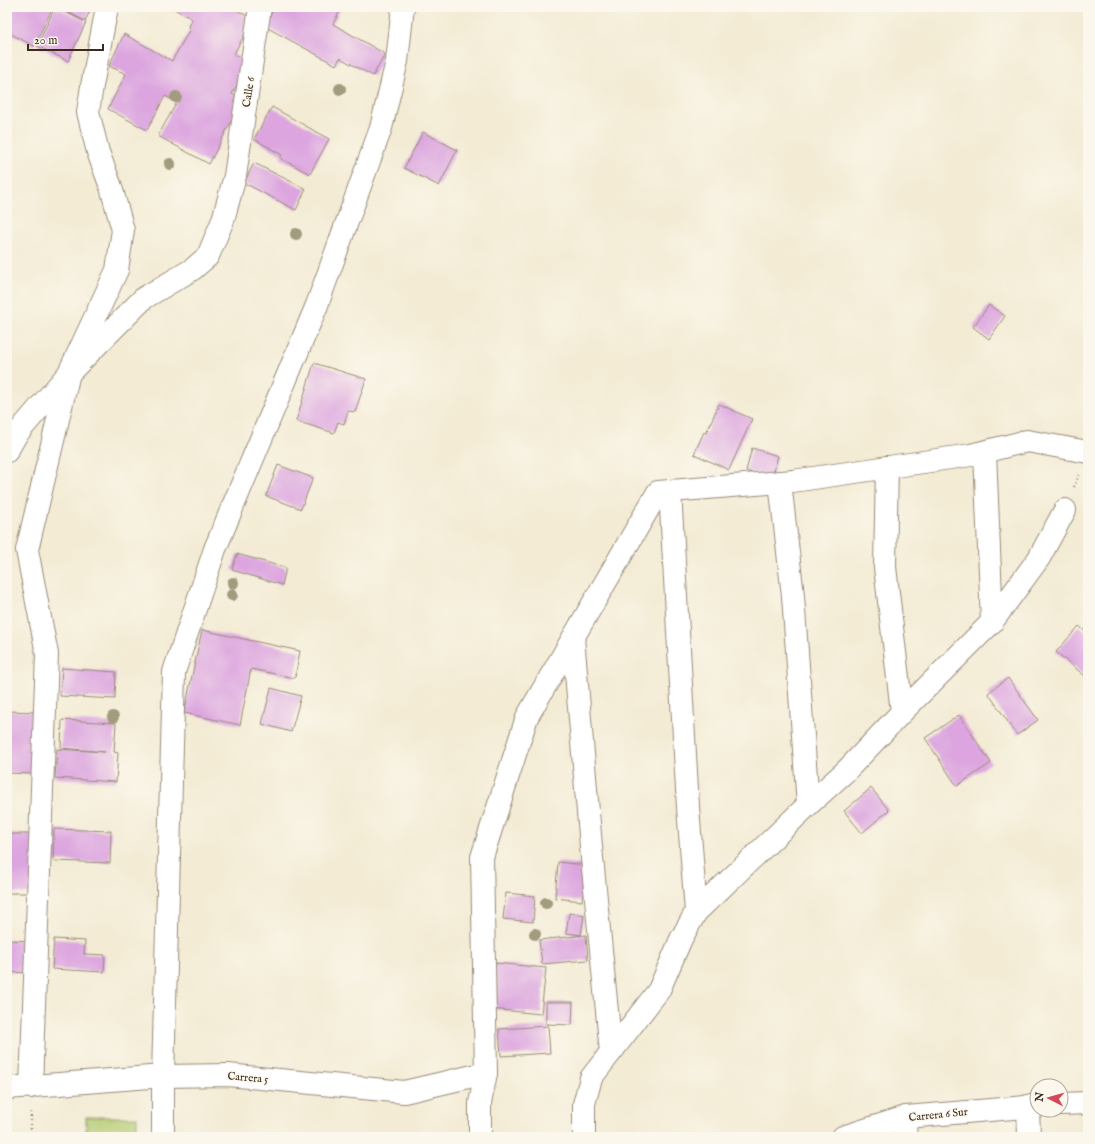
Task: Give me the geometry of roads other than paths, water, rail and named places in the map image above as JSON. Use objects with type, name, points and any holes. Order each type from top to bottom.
[{"type":"street","points":[[31,1087],[47,654],[27,550],[69,373],[117,270],[123,230],[111,187],[98,152],[88,112],[107,7]]},
{"type":"street","name":"Calle 6","points":[[69,373],[144,298],[193,269],[208,256],[223,220],[235,176],[260,7]]},
{"type":"street","points":[[163,1137],[163,1076],[174,672],[215,549],[317,305],[381,128],[397,62],[403,7]]},
{"type":"street","points":[[7,451],[16,436],[69,373]]},
{"type":"street","points":[[480,1137],[480,1103],[486,1073],[482,857],[527,717],[658,492],[780,482],[985,452],[1027,441],[1088,452]]},
{"type":"street","points":[[985,452],[992,622]]},
{"type":"street","points":[[887,467],[885,567],[902,712]]},
{"type":"street","points":[[780,482],[793,596],[808,804]]},
{"type":"street","points":[[670,491],[687,799],[696,912]]},
{"type":"street","points":[[584,1137],[584,1104],[591,1078],[659,990],[681,939],[696,912],[808,804],[846,772],[902,712],[992,622],[1039,558],[1065,510]]},
{"type":"street","points":[[573,638],[611,1052]]},
{"type":"street","name":"Carrera 5","points":[[7,1088],[163,1076],[228,1075],[404,1092],[486,1073]]},
{"type":"street","points":[[1069,1104],[1088,1103]]},
{"type":"street","name":"Carrera 6 Sur","points":[[843,1137],[1029,1107]]},
{"type":"street","points":[[1029,1137],[1031,1118]]}]
